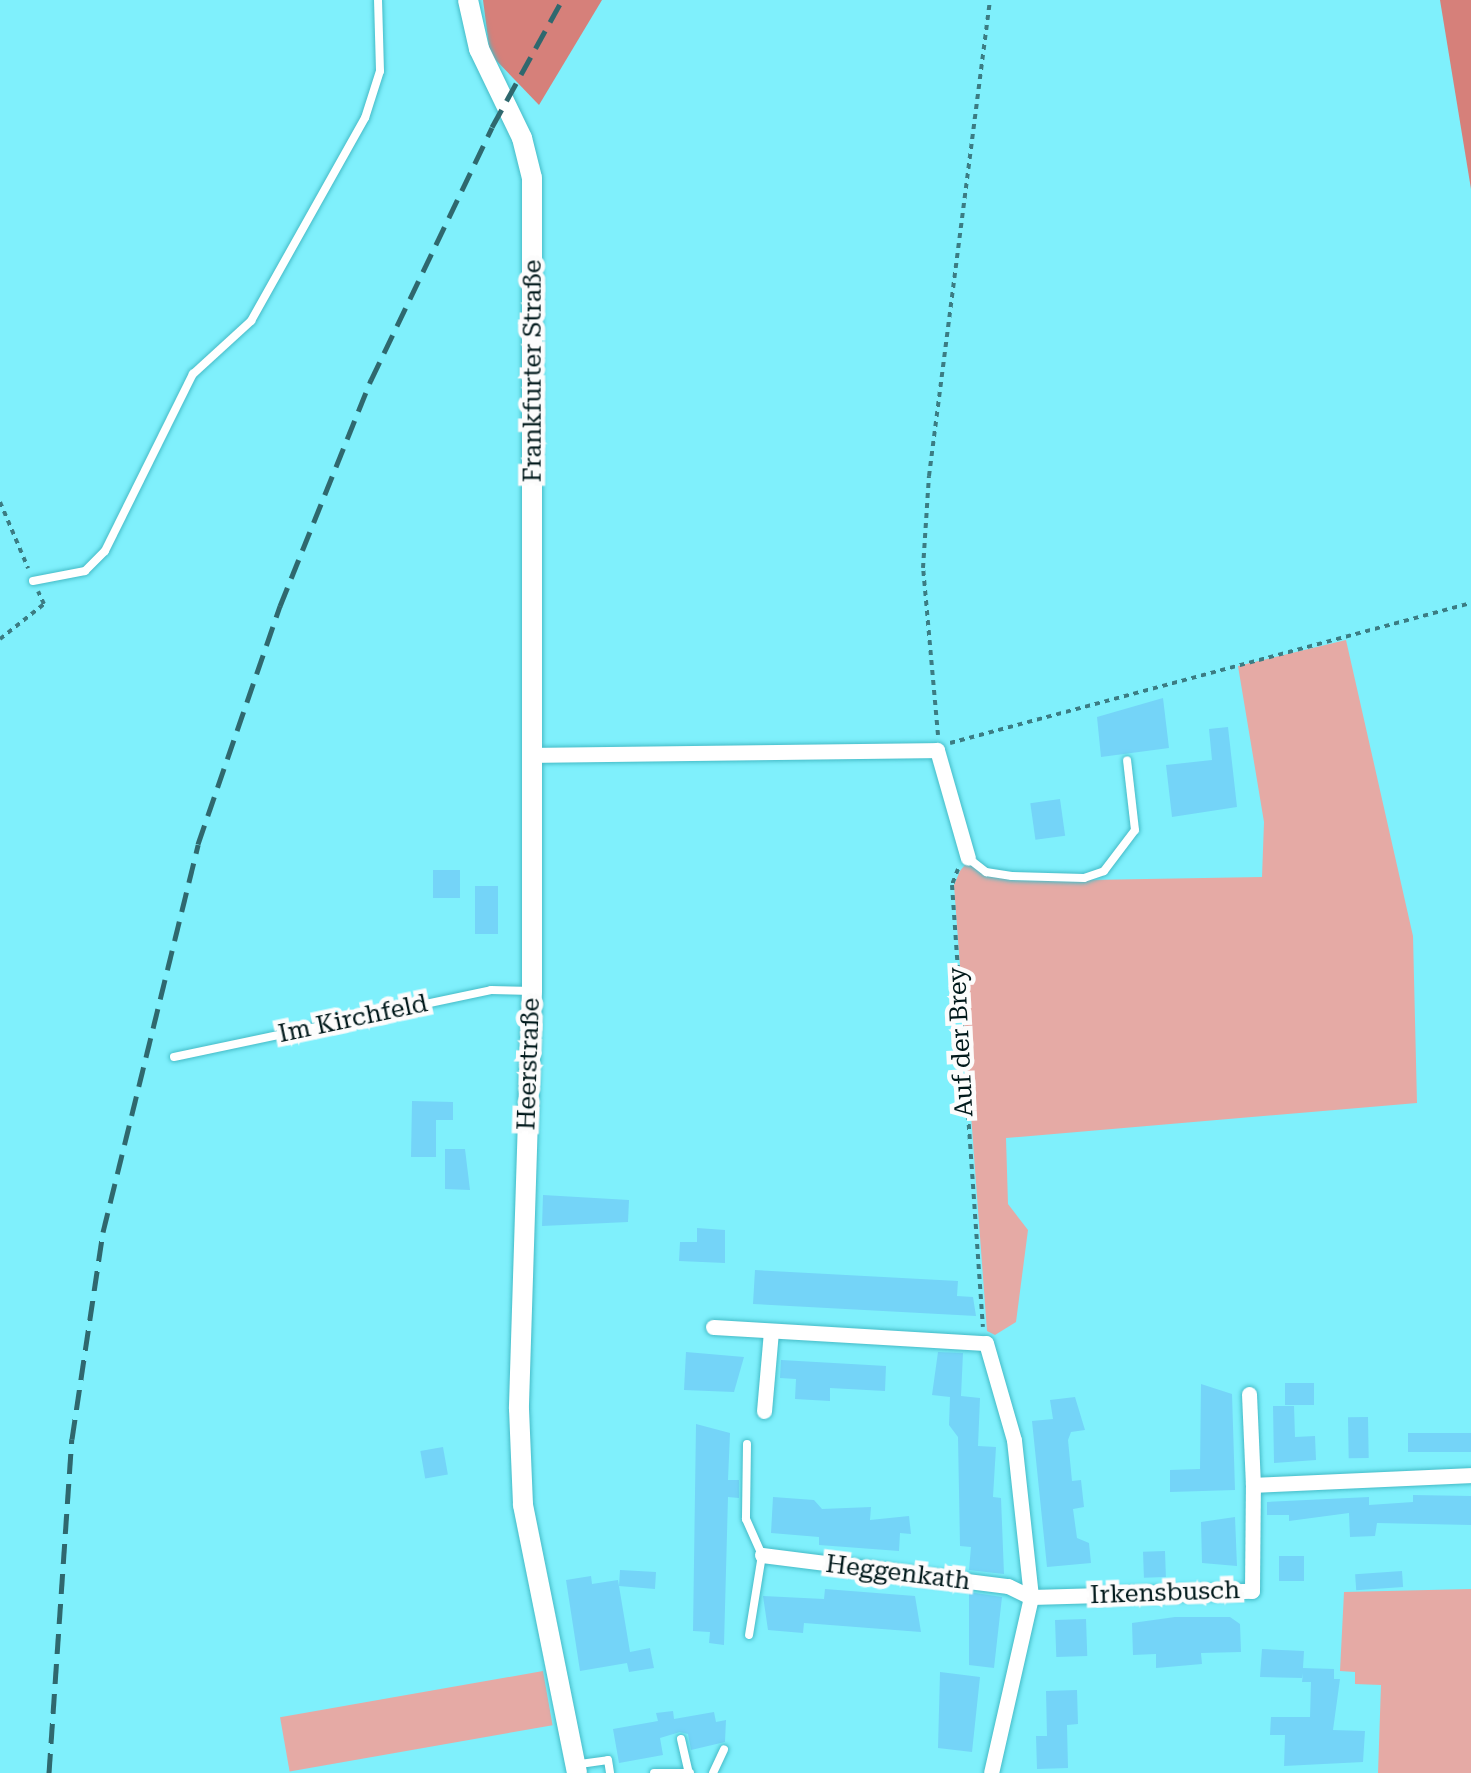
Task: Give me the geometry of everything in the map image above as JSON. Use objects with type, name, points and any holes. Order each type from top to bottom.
[{"type":"main road","name":"Frankfurter Straße","points":[[468,0],[479,49],[522,138],[532,178],[532,755]]},
{"type":"main road","name":"Heerstraße","points":[[532,755],[532,991],[520,1330],[523,1505],[576,1769]]},
{"type":"street","points":[[532,755],[936,750],[968,858]]},
{"type":"street","points":[[714,1327],[986,1343],[1014,1440],[1032,1597],[991,1773]]},
{"type":"street","points":[[764,1411],[771,1331]]},
{"type":"street","name":"Irkensbusch","points":[[1032,1597],[1252,1591],[1249,1394]]},
{"type":"street","points":[[1253,1484],[1471,1475]]},
{"type":"street","name":"Heggenkath","points":[[762,1555],[1008,1586],[1032,1597]]},
{"type":"lane","points":[[33,580],[85,571],[105,551],[193,374],[250,321],[365,118],[380,71],[378,0]]},
{"type":"lane","points":[[968,858],[986,872],[1012,876],[1084,878],[1104,871],[1135,830],[1128,760]]},
{"type":"lane","name":"Im Kirchfeld","points":[[174,1057],[491,990],[532,991]]},
{"type":"lane","points":[[747,1444],[746,1519],[762,1555],[749,1635]]},
{"type":"lane","points":[[654,1773],[689,1773],[681,1739]]},
{"type":"lane","points":[[713,1773],[724,1749]]},
{"type":"lane","points":[[576,1769],[608,1760],[610,1773]]},
{"type":"path","points":[[990,0],[929,476],[923,568],[936,750],[1471,603]]},
{"type":"path","points":[[0,502],[44,604],[0,639]]},
{"type":"path","name":"Auf der Brey","points":[[968,858],[952,885],[971,1212],[986,1343]]},
{"type":"shaded area","points":[[483,0],[602,0],[539,105],[490,54]]},
{"type":"shaded area","points":[[1440,0],[1471,0],[1471,189]]},
{"type":"shaded area","points":[[1346,640],[1413,936],[1417,1103],[1006,1138],[1008,1204],[1028,1230],[1016,1322],[995,1335],[987,1331],[954,885],[960,871],[968,861],[982,873],[1088,880],[1262,877],[1264,822],[1238,666]]},
{"type":"shaded area","points":[[1471,1589],[1471,1773],[1378,1773],[1381,1685],[1355,1684],[1355,1672],[1340,1671],[1344,1592]]},
{"type":"shaded area","points":[[543,1671],[553,1725],[290,1772],[280,1717]]},
{"type":"building","points":[[1163,698],[1169,748],[1101,757],[1097,717]]},
{"type":"building","points":[[1228,727],[1237,807],[1172,817],[1166,765],[1212,760],[1209,729]]},
{"type":"building","points":[[1060,799],[1065,836],[1035,840],[1030,803]]},
{"type":"building","points":[[433,870],[460,870],[460,898],[433,898]]},
{"type":"building","points":[[475,886],[498,886],[498,934],[475,934]]},
{"type":"building","points":[[412,1101],[453,1102],[453,1120],[436,1120],[436,1157],[411,1157]]},
{"type":"building","points":[[445,1149],[465,1149],[470,1190],[445,1189]]},
{"type":"building","points":[[543,1195],[629,1200],[628,1222],[542,1226]]},
{"type":"building","points":[[697,1228],[725,1230],[725,1263],[679,1261],[680,1242],[697,1242]]},
{"type":"building","points":[[755,1270],[958,1281],[957,1296],[973,1297],[976,1316],[753,1304]]},
{"type":"building","points":[[686,1352],[744,1357],[734,1392],[684,1390]]},
{"type":"building","points":[[938,1352],[963,1353],[961,1396],[980,1398],[978,1446],[996,1447],[993,1497],[1001,1498],[1004,1574],[969,1570],[971,1547],[960,1546],[958,1437],[949,1425],[950,1397],[932,1395]]},
{"type":"building","points":[[781,1360],[886,1366],[885,1391],[830,1388],[830,1401],[795,1399],[796,1379],[780,1378]]},
{"type":"building","points":[[1285,1383],[1314,1383],[1314,1405],[1285,1405]]},
{"type":"building","points":[[1201,1384],[1232,1394],[1235,1490],[1170,1492],[1170,1470],[1200,1469]]},
{"type":"building","points":[[1075,1397],[1085,1430],[1071,1432],[1068,1440],[1072,1481],[1081,1480],[1084,1507],[1073,1509],[1077,1538],[1089,1543],[1091,1563],[1047,1567],[1032,1421],[1053,1419],[1050,1400]]},
{"type":"building","points":[[1273,1406],[1294,1406],[1295,1437],[1315,1436],[1316,1460],[1274,1463]]},
{"type":"building","points":[[1348,1417],[1368,1417],[1369,1458],[1349,1458]]},
{"type":"building","points":[[696,1424],[730,1433],[728,1480],[739,1480],[739,1498],[728,1497],[724,1645],[709,1643],[710,1632],[693,1631]]},
{"type":"building","points":[[1408,1433],[1471,1433],[1471,1452],[1408,1452]]},
{"type":"building","points":[[443,1447],[448,1475],[425,1479],[420,1451]]},
{"type":"building","points":[[1413,1495],[1471,1496],[1471,1525],[1377,1523],[1375,1536],[1350,1537],[1349,1513],[1289,1521],[1289,1515],[1267,1515],[1267,1502],[1369,1497],[1369,1505],[1413,1502]]},
{"type":"building","points":[[773,1497],[814,1500],[822,1509],[871,1507],[870,1520],[909,1516],[911,1534],[900,1533],[899,1551],[819,1545],[819,1537],[771,1533]]},
{"type":"building","points":[[1235,1517],[1237,1566],[1202,1563],[1201,1522]]},
{"type":"building","points":[[1165,1551],[1166,1577],[1144,1578],[1143,1552]]},
{"type":"building","points":[[1279,1556],[1304,1556],[1304,1581],[1279,1581]]},
{"type":"building","points":[[620,1570],[656,1572],[655,1589],[619,1586]]},
{"type":"building","points":[[1402,1571],[1403,1587],[1356,1590],[1355,1574]]},
{"type":"building","points":[[591,1576],[592,1584],[618,1580],[630,1652],[650,1648],[654,1668],[629,1672],[627,1663],[580,1671],[566,1580]]},
{"type":"building","points":[[825,1589],[915,1596],[921,1632],[804,1623],[803,1633],[768,1630],[763,1596],[824,1599]]},
{"type":"building","points":[[969,1592],[1002,1597],[994,1668],[969,1665]]},
{"type":"building","points":[[1175,1617],[1230,1617],[1240,1624],[1241,1652],[1201,1653],[1202,1664],[1156,1668],[1156,1654],[1133,1655],[1132,1623]]},
{"type":"building","points":[[1086,1619],[1087,1656],[1056,1657],[1055,1620]]},
{"type":"building","points":[[1262,1649],[1304,1651],[1303,1668],[1334,1669],[1334,1679],[1340,1679],[1333,1730],[1365,1731],[1363,1762],[1284,1766],[1285,1735],[1270,1735],[1271,1717],[1310,1717],[1311,1682],[1302,1682],[1303,1673],[1302,1678],[1260,1677]]},
{"type":"building","points":[[940,1672],[980,1677],[972,1752],[938,1748]]},
{"type":"building","points":[[1077,1690],[1078,1724],[1067,1725],[1068,1768],[1037,1769],[1036,1736],[1047,1736],[1046,1691]]},
{"type":"building","points":[[673,1711],[674,1719],[714,1712],[716,1722],[726,1720],[725,1742],[691,1750],[688,1734],[680,1732],[660,1738],[663,1755],[619,1763],[613,1729],[658,1721],[656,1713]]},
{"type":"railway","points":[[49,1773],[72,1439],[103,1232],[198,844],[280,606],[371,380],[492,127],[562,0]]}]
